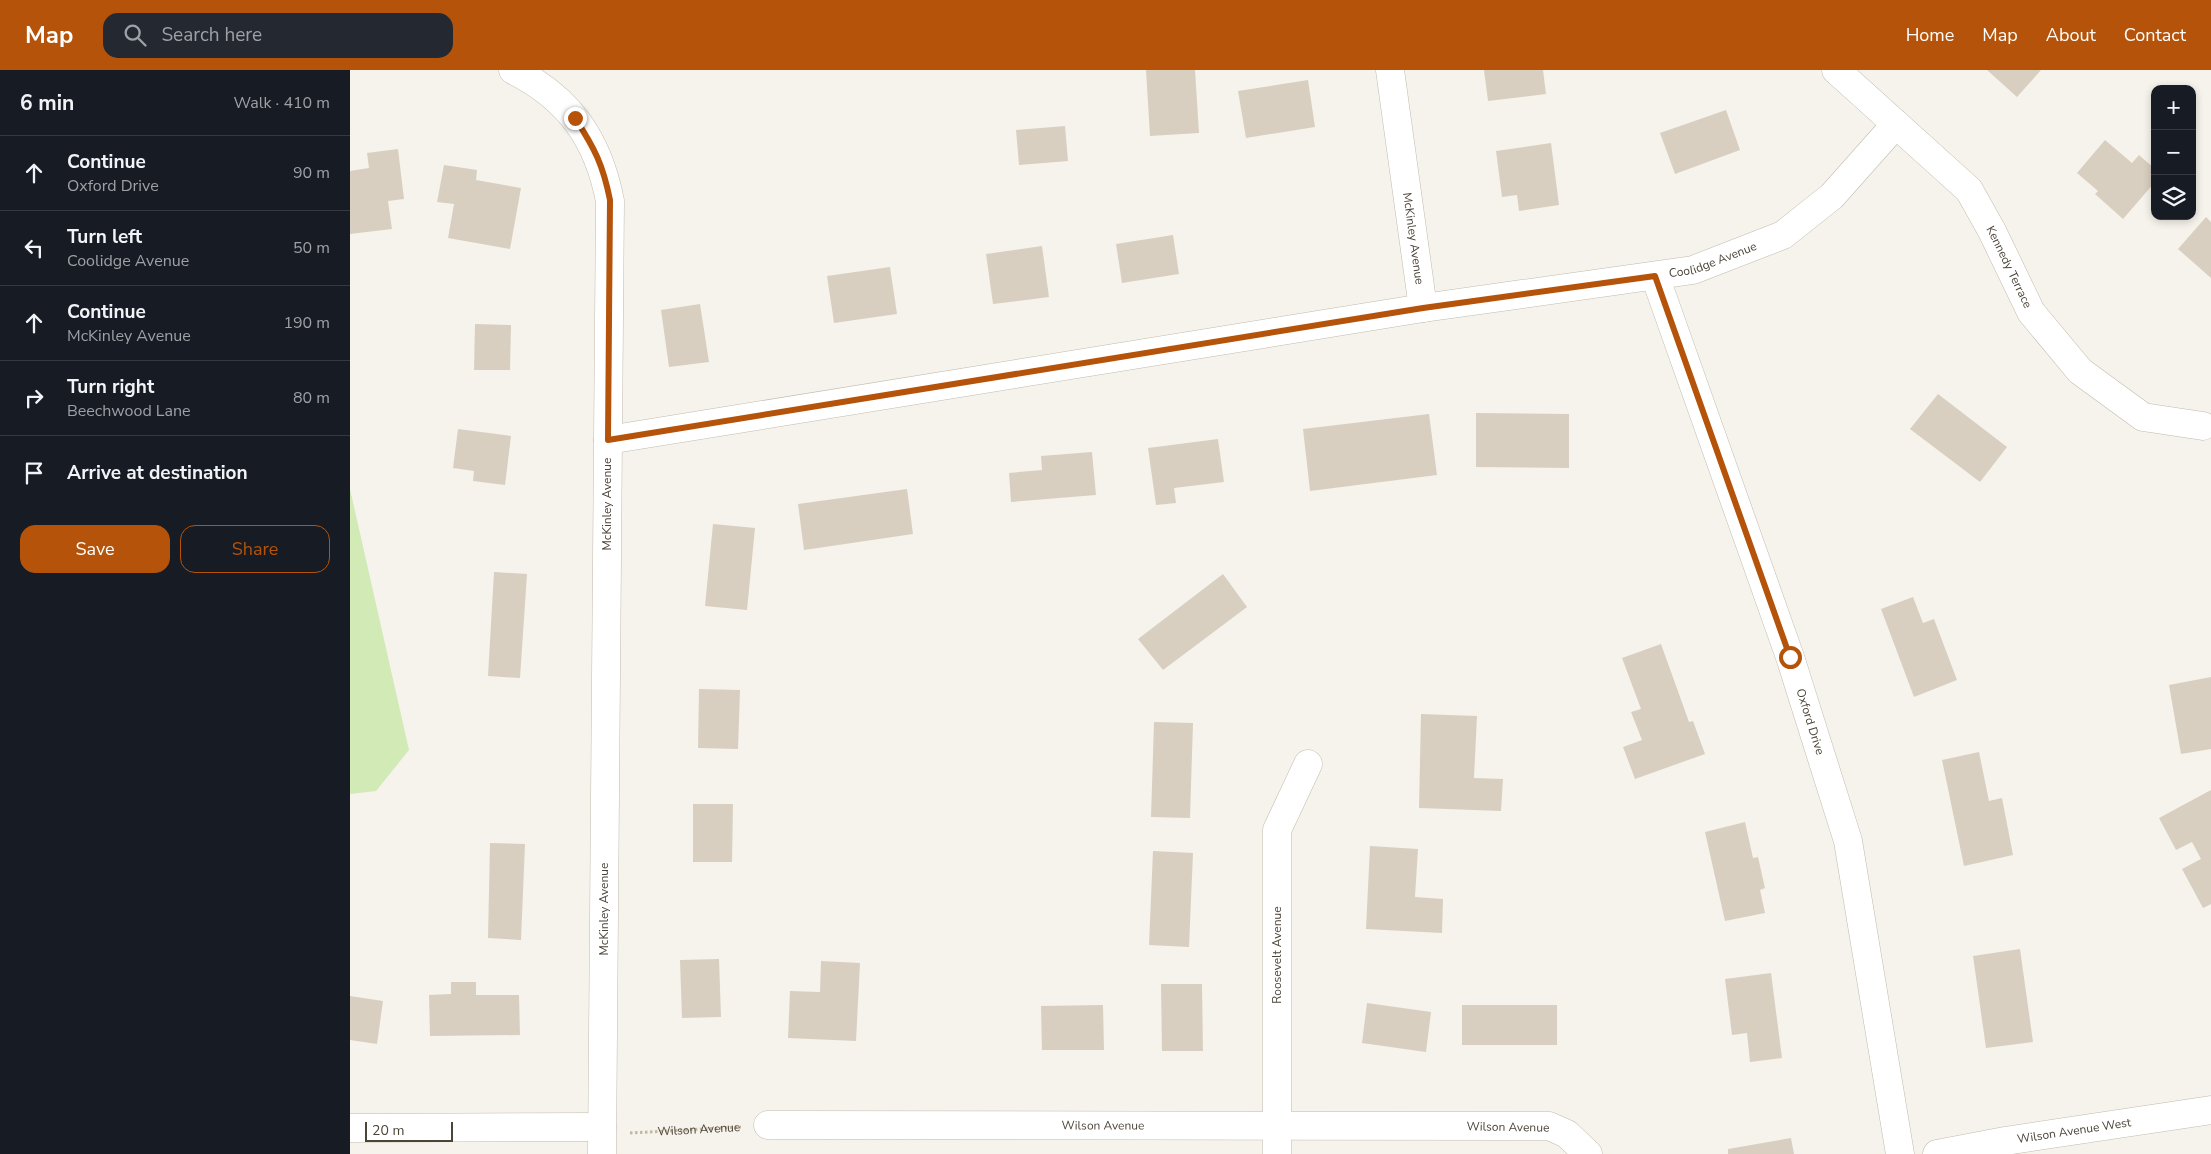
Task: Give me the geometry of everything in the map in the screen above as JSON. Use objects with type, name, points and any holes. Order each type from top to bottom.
[{"type":"street","points":[[513,70],[547,90],[575,118],[597,152],[604,171],[610,200],[608,440]]},
{"type":"street","name":"McKinley Avenue","points":[[602,1154],[614,1130],[608,440],[1423,308],[1390,70]]},
{"type":"street","name":"Kennedy Terrace","points":[[1836,70],[1969,190],[1992,231],[2031,312],[2080,371],[2144,417],[2203,426]]},
{"type":"street","name":"Coolidge Avenue","points":[[1423,308],[1693,270],[1783,235],[1832,196],[1896,124]]},
{"type":"street","name":"Oxford Drive","points":[[1655,276],[1790,657],[1848,842],[1900,1154]]},
{"type":"street","name":"Roosevelt Avenue","points":[[1277,1154],[1277,830],[1308,764]]},
{"type":"street","name":"Wilson Avenue West","points":[[1937,1154],[2005,1141],[2211,1110]]},
{"type":"street","name":"Wilson Avenue","points":[[768,1125],[1277,1124],[1549,1126],[1567,1134],[1583,1148]]},
{"type":"street","points":[[350,1128],[614,1130]]},
{"type":"path","name":"Wilson Avenue","points":[[614,1130],[768,1125]]},
{"type":"green space","points":[[350,489],[409,750],[376,791],[350,794]]},
{"type":"building","points":[[1146,70],[1195,70],[1199,133],[1150,136]]},
{"type":"building","points":[[1484,70],[1543,70],[1546,94],[1488,101]]},
{"type":"building","points":[[1987,70],[2041,70],[2017,97]]},
{"type":"building","points":[[1308,80],[1315,127],[1246,138],[1238,91]]},
{"type":"building","points":[[1726,110],[1740,150],[1675,174],[1660,133]]},
{"type":"building","points":[[1065,126],[1068,161],[1019,165],[1016,130]]},
{"type":"building","points":[[2105,140],[2132,163],[2139,155],[2151,166],[2151,187],[2123,219],[2095,194],[2098,191],[2077,173]]},
{"type":"building","points":[[1551,143],[1559,205],[1519,211],[1517,195],[1502,197],[1496,151]]},
{"type":"building","points":[[398,149],[404,199],[388,201],[392,229],[350,234],[350,171],[369,168],[367,153]]},
{"type":"building","points":[[444,165],[477,170],[476,180],[521,188],[510,249],[448,238],[454,204],[437,202]]},
{"type":"building","points":[[2206,217],[2211,222],[2211,278],[2178,249]]},
{"type":"building","points":[[1173,235],[1179,274],[1122,283],[1116,244]]},
{"type":"building","points":[[1042,246],[1049,297],[993,304],[986,254]]},
{"type":"building","points":[[890,267],[897,314],[834,323],[827,276]]},
{"type":"building","points":[[700,304],[709,362],[669,367],[661,310]]},
{"type":"building","points":[[475,324],[511,325],[510,370],[474,370]]},
{"type":"building","points":[[1938,394],[2007,447],[1980,482],[1910,429]]},
{"type":"building","points":[[1476,413],[1569,414],[1569,468],[1476,467]]},
{"type":"building","points":[[1429,414],[1437,475],[1310,491],[1303,429]]},
{"type":"building","points":[[458,429],[511,436],[505,485],[473,481],[474,471],[453,468]]},
{"type":"building","points":[[1218,439],[1224,482],[1174,488],[1176,503],[1156,505],[1148,448]]},
{"type":"building","points":[[1092,452],[1096,495],[1011,502],[1009,473],[1042,470],[1041,456]]},
{"type":"building","points":[[907,489],[913,534],[804,550],[798,504]]},
{"type":"building","points":[[713,524],[755,528],[747,610],[705,606]]},
{"type":"building","points":[[494,572],[527,574],[520,678],[488,676]]},
{"type":"building","points":[[1223,574],[1247,607],[1163,670],[1138,639]]},
{"type":"building","points":[[1913,597],[1923,623],[1934,619],[1957,680],[1914,697],[1881,609]]},
{"type":"building","points":[[1661,644],[1689,722],[1693,721],[1705,754],[1635,779],[1623,747],[1642,740],[1631,712],[1641,709],[1622,658]]},
{"type":"building","points":[[2211,677],[2211,749],[2181,754],[2169,685]]},
{"type":"building","points":[[699,689],[740,690],[738,749],[698,748]]},
{"type":"building","points":[[1421,714],[1477,716],[1474,778],[1503,779],[1501,811],[1419,808]]},
{"type":"building","points":[[1154,722],[1193,723],[1190,818],[1151,817]]},
{"type":"building","points":[[1979,752],[1989,801],[2002,798],[2013,855],[1964,866],[1942,760]]},
{"type":"building","points":[[2211,790],[2211,904],[2203,908],[2182,869],[2201,859],[2192,842],[2176,850],[2159,818]]},
{"type":"building","points":[[693,804],[733,804],[732,862],[693,862]]},
{"type":"building","points":[[1745,822],[1753,858],[1758,857],[1765,888],[1760,890],[1765,913],[1725,921],[1705,832]]},
{"type":"building","points":[[490,843],[525,844],[521,940],[488,938]]},
{"type":"building","points":[[1370,846],[1418,849],[1415,897],[1443,899],[1442,933],[1366,929]]},
{"type":"building","points":[[1153,851],[1193,853],[1189,947],[1149,945]]},
{"type":"building","points":[[2020,949],[2033,1042],[1986,1048],[1973,956]]},
{"type":"building","points":[[719,959],[721,1017],[682,1018],[680,960]]},
{"type":"building","points":[[821,961],[860,963],[856,1041],[788,1038],[790,991],[820,992]]},
{"type":"building","points":[[1771,973],[1782,1058],[1750,1062],[1747,1033],[1732,1035],[1725,979]]},
{"type":"building","points":[[451,982],[476,982],[476,995],[519,995],[520,1035],[430,1036],[429,995],[451,994]]},
{"type":"building","points":[[1161,984],[1202,984],[1203,1051],[1162,1051]]},
{"type":"building","points":[[350,996],[383,1001],[377,1044],[350,1040]]},
{"type":"building","points":[[1367,1003],[1431,1012],[1426,1052],[1362,1043]]},
{"type":"building","points":[[1103,1005],[1104,1050],[1042,1050],[1041,1006]]},
{"type":"building","points":[[1462,1005],[1557,1005],[1557,1045],[1462,1045]]},
{"type":"building","points":[[1791,1138],[1794,1154],[1728,1154],[1728,1149]]},
{"type":"route","points":[[575,118],[597,152],[604,171],[610,200],[608,440],[1423,308],[1655,276],[1790,657]]}]
